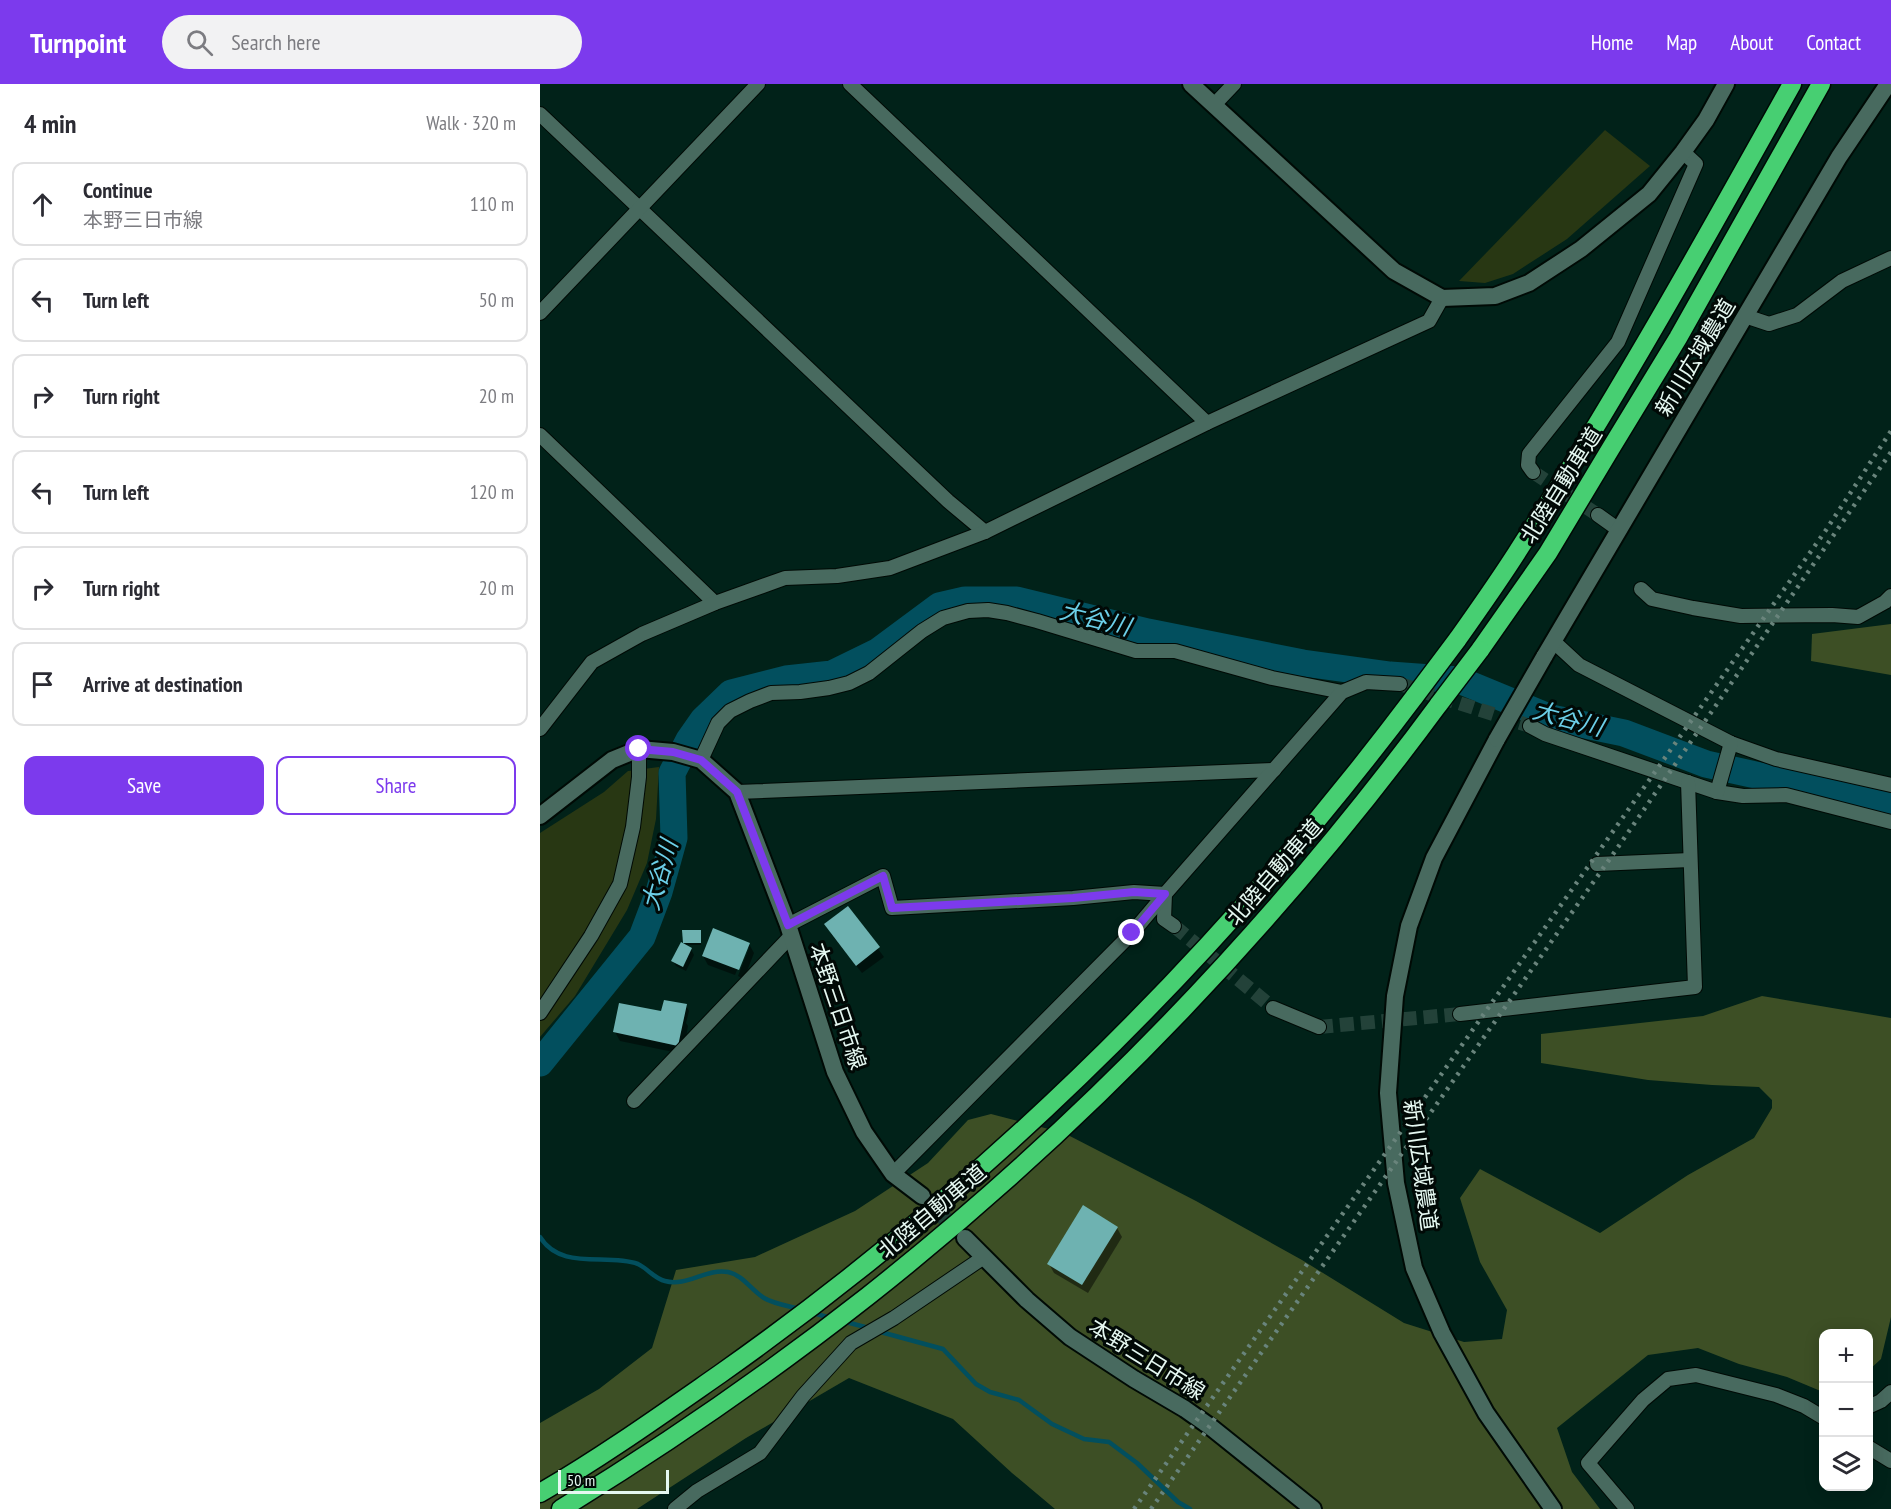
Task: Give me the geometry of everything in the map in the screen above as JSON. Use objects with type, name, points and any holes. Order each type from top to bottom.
[{"type":"highway","name":"北陸自動車道","points":[[540,1493],[657,1418],[753,1351],[853,1275],[948,1197],[1052,1104],[1217,937],[1300,843],[1372,753],[1457,640],[1521,547],[1663,313],[1792,84]]},
{"type":"highway","name":"北陸自動車道","points":[[561,1509],[671,1439],[771,1369],[867,1296],[962,1218],[1052,1138],[1236,953],[1320,856],[1397,761],[1480,650],[1548,553],[1678,338],[1821,84]]},
{"type":"street","points":[[540,313],[758,84]]},
{"type":"street","points":[[850,84],[1207,423]]},
{"type":"street","points":[[1191,84],[1394,271],[1442,298],[1495,296],[1529,283],[1581,249],[1649,194],[1706,120],[1726,84]]},
{"type":"street","points":[[1214,105],[1234,84]]},
{"type":"street","name":"新川広域農道","points":[[1553,1509],[1486,1413],[1442,1333],[1414,1268],[1396,1183],[1388,1093],[1395,996],[1408,926],[1434,858],[1497,739],[1839,157],[1888,84]]},
{"type":"street","points":[[540,114],[948,501],[985,532]]},
{"type":"street","points":[[1533,472],[1528,465],[1529,454],[1618,342],[1696,164],[1683,152]]},
{"type":"street","points":[[1745,316],[1769,324],[1797,315],[1842,281],[1891,258]]},
{"type":"street","points":[[540,729],[592,662],[642,634],[715,603],[785,578],[837,576],[890,568],[985,532],[1207,423],[1429,321],[1442,298]]},
{"type":"street","points":[[540,435],[715,603]]},
{"type":"street","points":[[1598,515],[1619,530]]},
{"type":"street","points":[[1641,589],[1652,599],[1742,616],[1858,617],[1886,602],[1891,596]]},
{"type":"street","points":[[701,760],[718,723],[730,711],[771,693],[810,691],[849,683],[869,673],[922,631],[943,618],[968,611],[988,610],[1007,613],[1136,651],[1175,651],[1272,678],[1342,692]]},
{"type":"street","points":[[1553,641],[1579,665],[1731,743],[1776,759],[1891,785]]},
{"type":"street","points":[[893,1174],[1132,933],[1342,692],[1366,682],[1400,684]]},
{"type":"street","points":[[1530,726],[1545,734],[1717,792],[1743,796],[1786,795],[1891,822]]},
{"type":"street","points":[[1717,792],[1731,743]]},
{"type":"street","points":[[540,1013],[591,936],[620,884],[633,827],[639,777],[639,749]]},
{"type":"street","name":"本野三日市線","points":[[540,816],[612,760],[639,749],[673,752],[701,760],[737,792],[789,931],[835,1072],[864,1132],[893,1174],[922,1196]]},
{"type":"street","points":[[737,792],[1274,770]]},
{"type":"street","points":[[1460,1014],[1695,987],[1688,782]]},
{"type":"street","points":[[1597,864],[1690,860]]},
{"type":"street","points":[[634,1101],[789,931],[883,876],[892,908],[1073,898],[1134,892],[1165,894]]},
{"type":"street","points":[[1165,894],[1164,919],[1174,926]]},
{"type":"street","points":[[1273,1008],[1319,1027]]},
{"type":"street","name":"本野三日市線","points":[[965,1238],[1027,1300],[1070,1336],[1212,1428],[1313,1509]]},
{"type":"street","points":[[675,1509],[697,1491],[760,1453],[803,1396],[852,1343],[894,1318],[984,1257]]},
{"type":"street","points":[[1627,1509],[1588,1463],[1643,1400],[1668,1379],[1696,1375],[1776,1395],[1804,1406],[1819,1415]]},
{"type":"street","points":[[1873,1405],[1891,1392]]},
{"type":"street","points":[[1873,1450],[1891,1461]]},
{"type":"green space","points":[[1605,130],[1650,166],[1567,239],[1513,274],[1485,283],[1459,281]]},
{"type":"green space","points":[[1891,624],[1891,675],[1811,661],[1812,634]]},
{"type":"green space","points":[[659,767],[656,819],[647,863],[627,910],[575,996],[540,1037],[540,833],[604,792],[628,771]]},
{"type":"green space","points":[[1762,996],[1891,1018],[1891,1317],[1881,1359],[1873,1366],[1873,1329],[1819,1329],[1819,1390],[1787,1377],[1739,1364],[1698,1348],[1648,1355],[1557,1428],[1572,1472],[1600,1509],[1055,1509],[953,1419],[849,1378],[746,1438],[637,1509],[540,1509],[540,1423],[599,1389],[652,1348],[676,1270],[755,1257],[855,1211],[928,1163],[968,1120],[991,1114],[1064,1133],[1196,1201],[1302,1260],[1404,1323],[1464,1342],[1502,1339],[1507,1310],[1480,1262],[1460,1198],[1480,1169],[1600,1233],[1688,1175],[1754,1138],[1772,1108],[1772,1100],[1759,1087],[1648,1080],[1541,1063],[1541,1034],[1703,1016]]},
{"type":"building","points":[[848,906],[880,947],[856,966],[824,924]]},
{"type":"building","points":[[713,928],[750,943],[739,970],[702,956]]},
{"type":"building","points":[[682,930],[701,930],[701,943],[683,943]]},
{"type":"building","points":[[681,942],[692,948],[683,967],[671,961]]},
{"type":"building","points":[[664,1000],[687,1004],[678,1046],[613,1032],[619,1003],[661,1011]]},
{"type":"building","points":[[1083,1205],[1118,1227],[1082,1285],[1047,1264]]},
{"type":"waterway","name":"大谷川","points":[[540,1063],[642,937],[659,892],[674,838],[672,773],[689,740],[703,720],[731,693],[786,679],[832,674],[877,652],[939,606],[965,600],[1017,600],[1148,632],[1303,663],[1390,675],[1459,680],[1551,718],[1624,733],[1706,764],[1891,805]]},
{"type":"waterway","points":[[540,1237],[560,1254],[572,1258],[625,1261],[638,1264],[665,1281],[681,1282],[720,1271],[728,1272],[743,1279],[759,1295],[768,1300],[800,1309]]},
{"type":"waterway","points":[[813,1313],[831,1318]]},
{"type":"waterway","points":[[842,1321],[869,1328]]},
{"type":"waterway","points":[[877,1331],[943,1349],[976,1384],[990,1392],[1019,1400],[1052,1424],[1084,1439],[1109,1442],[1137,1463],[1178,1502],[1190,1509]]},
{"type":"tunnel","points":[[1533,472],[1598,515]]},
{"type":"tunnel","points":[[1400,684],[1530,726]]},
{"type":"tunnel","points":[[1174,926],[1273,1008]]},
{"type":"tunnel","points":[[1319,1027],[1460,1014]]},
{"type":"tunnel","points":[[925,1199],[962,1235]]},
{"type":"railway","points":[[1134,1509],[1826,530],[1891,431]]},
{"type":"railway","points":[[1151,1509],[1616,850],[1891,452]]},
{"type":"route","points":[[639,749],[673,752],[701,760],[737,792],[788,925],[883,876],[892,908],[1073,898],[1134,892],[1165,894],[1132,933]]}]
